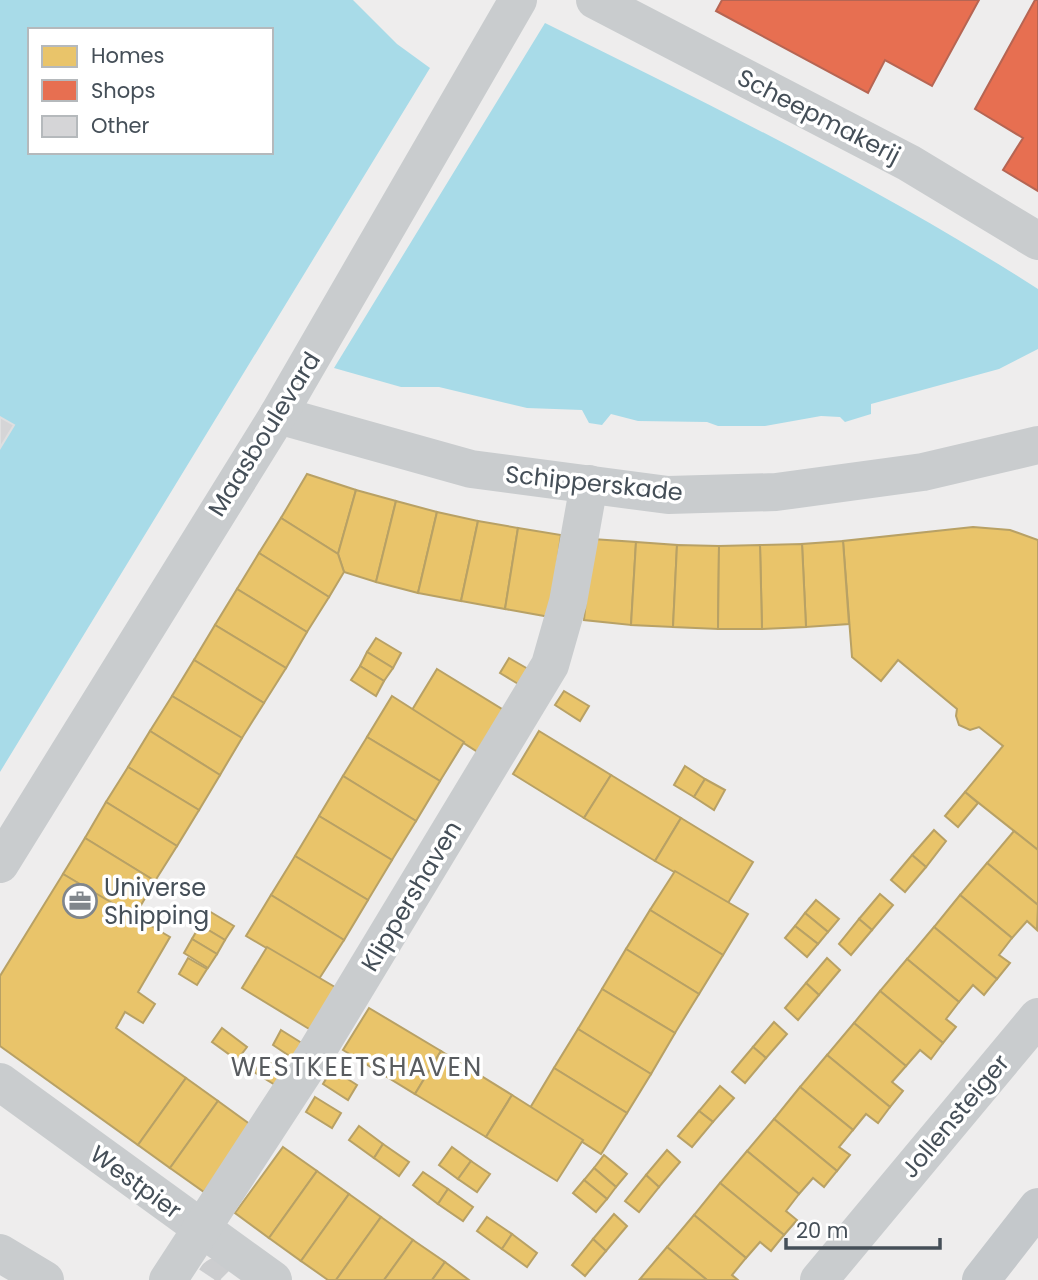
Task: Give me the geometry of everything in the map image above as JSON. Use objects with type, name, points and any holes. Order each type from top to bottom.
[{"type":"main road","points":[[981,1280],[1038,1207]]},
{"type":"street","name":"Maasboulevard","points":[[0,863],[278,415],[518,0]]},
{"type":"street","name":"Scheepmakerij","points":[[595,0],[909,163],[1038,242]]},
{"type":"street","name":"Schipperskade","points":[[278,415],[471,469],[668,495],[776,492],[923,471],[1038,445]]},
{"type":"street","name":"Klippershaven","points":[[168,1280],[314,1056],[550,665],[568,602],[589,484]]},
{"type":"street","name":"Jollensteiger","points":[[819,1280],[1038,1017]]},
{"type":"street","name":"Westpier","points":[[0,1082],[273,1280]]},
{"type":"street","points":[[0,1253],[45,1280]]},
{"type":"water","points":[[0,0],[353,0],[397,44],[430,68],[0,772]]},
{"type":"water","points":[[545,23],[857,182],[1038,289],[1038,349],[999,369],[871,404],[871,414],[845,422],[840,417],[821,416],[765,426],[638,421],[611,414],[602,425],[589,423],[582,410],[527,408],[439,387],[401,387],[334,368]]},
{"type":"building: Homes","points":[[307,474],[356,490],[338,554],[281,518]]},
{"type":"building: Homes","points":[[356,490],[396,501],[376,582],[344,572],[338,554]]},
{"type":"building: Homes","points":[[396,501],[437,512],[418,593],[376,582]]},
{"type":"building: Homes","points":[[437,512],[478,521],[461,601],[418,593]]},
{"type":"building: Homes","points":[[281,518],[338,554],[344,572],[329,597],[259,553]]},
{"type":"building: Homes","points":[[478,521],[518,528],[505,609],[461,601]]},
{"type":"building: Homes","points":[[973,527],[1010,530],[1038,540],[1038,850],[965,792],[1003,746],[979,727],[970,730],[959,725],[957,709],[898,660],[881,681],[852,657],[843,541]]},
{"type":"building: Homes","points":[[518,528],[561,535],[550,617],[505,609]]},
{"type":"building: Homes","points":[[592,539],[636,542],[631,625],[584,620]]},
{"type":"building: Homes","points":[[843,541],[849,624],[806,627],[802,544]]},
{"type":"building: Homes","points":[[636,542],[677,545],[673,627],[631,625]]},
{"type":"building: Homes","points":[[802,544],[806,627],[762,629],[760,545]]},
{"type":"building: Homes","points":[[677,545],[719,546],[718,629],[673,627]]},
{"type":"building: Homes","points":[[760,545],[762,629],[718,629],[719,546]]},
{"type":"building: Homes","points":[[259,553],[329,597],[307,632],[237,589]]},
{"type":"building: Homes","points":[[237,589],[307,632],[286,668],[215,625]]},
{"type":"building: Homes","points":[[215,625],[286,668],[264,703],[194,660]]},
{"type":"building: Homes","points":[[376,638],[401,653],[393,668],[367,652]]},
{"type":"building: Homes","points":[[367,652],[393,668],[384,681],[360,666]]},
{"type":"building: Homes","points":[[509,658],[535,673],[525,688],[500,673]]},
{"type":"building: Homes","points":[[194,660],[264,703],[242,738],[172,696]]},
{"type":"building: Homes","points":[[360,666],[384,681],[376,696],[351,680]]},
{"type":"building: Homes","points":[[437,669],[510,714],[484,756],[412,710]]},
{"type":"building: Homes","points":[[564,691],[589,706],[580,721],[555,705]]},
{"type":"building: Homes","points":[[172,696],[242,738],[220,775],[150,731]]},
{"type":"building: Homes","points":[[392,696],[464,742],[440,781],[367,737]]},
{"type":"building: Homes","points":[[150,731],[220,775],[199,810],[128,767]]},
{"type":"building: Homes","points":[[539,731],[611,775],[584,818],[513,774]]},
{"type":"building: Homes","points":[[367,737],[440,781],[416,821],[343,776]]},
{"type":"building: Homes","points":[[685,766],[705,779],[694,797],[674,785]]},
{"type":"building: Homes","points":[[128,767],[199,810],[177,846],[106,802]]},
{"type":"building: Homes","points":[[611,775],[681,818],[655,861],[584,818]]},
{"type":"building: Homes","points":[[343,776],[416,821],[392,860],[319,816]]},
{"type":"building: Homes","points":[[705,779],[725,790],[714,810],[694,797]]},
{"type":"building: Homes","points":[[965,792],[978,803],[958,827],[945,816]]},
{"type":"building: Homes","points":[[106,802],[177,846],[155,881],[85,838]]},
{"type":"building: Homes","points":[[319,816],[392,860],[368,900],[295,856]]},
{"type":"building: Homes","points":[[681,818],[753,862],[728,903],[655,861]]},
{"type":"building: Homes","points":[[934,830],[946,841],[926,867],[912,855]]},
{"type":"building: Homes","points":[[1014,831],[1038,850],[1038,905],[987,863]]},
{"type":"building: Homes","points":[[85,838],[155,881],[134,917],[63,874]]},
{"type":"building: Homes","points":[[912,855],[926,867],[905,892],[891,880]]},
{"type":"building: Homes","points":[[295,856],[368,900],[344,940],[271,895]]},
{"type":"building: Homes","points":[[987,863],[1038,905],[1037,930],[1027,921],[1012,938],[960,895]]},
{"type":"building: Homes","points":[[675,871],[748,914],[723,955],[650,910]]},
{"type":"building: Homes","points":[[63,874],[170,937],[138,992],[155,1004],[143,1023],[125,1012],[116,1028],[186,1078],[138,1145],[0,1046],[0,976]]},
{"type":"building: Homes","points":[[880,894],[893,905],[872,930],[859,919]]},
{"type":"building: Homes","points":[[271,895],[344,940],[319,979],[246,936]]},
{"type":"building: Homes","points":[[960,895],[1012,938],[999,955],[1010,963],[997,979],[934,927]]},
{"type":"building: Homes","points":[[816,900],[839,919],[828,932],[805,913]]},
{"type":"building: Homes","points":[[650,910],[723,955],[699,994],[626,949]]},
{"type":"building: Homes","points":[[209,911],[234,926],[225,940],[200,925]]},
{"type":"building: Homes","points":[[805,913],[828,932],[818,944],[795,926]]},
{"type":"building: Homes","points":[[859,919],[872,930],[851,955],[839,944]]},
{"type":"building: Homes","points":[[200,925],[225,940],[217,954],[192,939]]},
{"type":"building: Homes","points":[[795,926],[818,944],[807,957],[785,938]]},
{"type":"building: Homes","points":[[934,927],[997,979],[984,995],[973,985],[959,1002],[907,959]]},
{"type":"building: Homes","points":[[192,939],[217,954],[208,968],[184,953]]},
{"type":"building: Homes","points":[[267,947],[340,990],[314,1032],[242,988]]},
{"type":"building: Homes","points":[[626,949],[699,994],[675,1033],[602,989]]},
{"type":"building: Homes","points":[[188,958],[207,969],[197,985],[179,974]]},
{"type":"building: Homes","points":[[827,958],[840,970],[819,995],[806,983]]},
{"type":"building: Homes","points":[[907,959],[959,1002],[946,1019],[956,1027],[943,1043],[880,991]]},
{"type":"building: Homes","points":[[806,983],[819,995],[798,1020],[785,1008]]},
{"type":"building: Homes","points":[[602,989],[675,1033],[651,1074],[578,1029]]},
{"type":"building: Homes","points":[[880,991],[943,1043],[931,1059],[920,1050],[906,1066],[854,1023]]},
{"type":"building: Homes","points":[[369,1008],[441,1051],[415,1094],[343,1050]]},
{"type":"building: Homes","points":[[774,1022],[787,1034],[766,1058],[753,1047]]},
{"type":"building: Homes","points":[[854,1023],[906,1066],[892,1082],[903,1091],[890,1107],[827,1055]]},
{"type":"building: Homes","points":[[222,1028],[247,1047],[237,1060],[212,1042]]},
{"type":"building: Homes","points":[[578,1029],[651,1074],[627,1113],[554,1068]]},
{"type":"building: Homes","points":[[281,1030],[305,1045],[297,1061],[273,1045]]},
{"type":"building: Homes","points":[[753,1047],[766,1058],[745,1083],[732,1072]]},
{"type":"building: Homes","points":[[441,1051],[512,1095],[486,1137],[415,1094]]},
{"type":"building: Homes","points":[[827,1055],[890,1107],[878,1123],[866,1114],[853,1130],[800,1087]]},
{"type":"building: Homes","points":[[263,1058],[289,1074],[280,1088],[254,1072]]},
{"type":"building: Homes","points":[[554,1068],[627,1113],[601,1154],[530,1108]]},
{"type":"building: Homes","points":[[332,1069],[357,1085],[348,1100],[323,1084]]},
{"type":"building: Homes","points":[[186,1078],[218,1101],[170,1168],[138,1145]]},
{"type":"building: Homes","points":[[720,1086],[734,1098],[713,1122],[699,1111]]},
{"type":"building: Homes","points":[[800,1087],[853,1130],[839,1147],[850,1155],[837,1171],[774,1119]]},
{"type":"building: Homes","points":[[512,1095],[583,1140],[557,1181],[486,1137]]},
{"type":"building: Homes","points":[[315,1097],[341,1113],[332,1128],[306,1112]]},
{"type":"building: Homes","points":[[218,1101],[251,1125],[204,1192],[170,1168]]},
{"type":"building: Homes","points":[[699,1111],[713,1122],[692,1147],[678,1136]]},
{"type":"building: Homes","points":[[774,1119],[837,1171],[824,1187],[813,1178],[799,1194],[747,1151]]},
{"type":"building: Homes","points":[[359,1126],[383,1144],[374,1158],[349,1140]]},
{"type":"building: Homes","points":[[383,1144],[409,1162],[399,1176],[374,1158]]},
{"type":"building: Homes","points":[[283,1147],[317,1171],[269,1238],[235,1213]]},
{"type":"building: Homes","points":[[452,1147],[471,1161],[458,1179],[439,1165]]},
{"type":"building: Homes","points":[[667,1150],[680,1162],[659,1187],[646,1175]]},
{"type":"building: Homes","points":[[747,1151],[799,1194],[786,1211],[797,1220],[784,1235],[720,1183]]},
{"type":"building: Homes","points":[[604,1155],[627,1174],[616,1187],[594,1168]]},
{"type":"building: Homes","points":[[471,1161],[490,1174],[477,1192],[458,1179]]},
{"type":"building: Homes","points":[[594,1168],[616,1187],[607,1199],[584,1180]]},
{"type":"building: Homes","points":[[317,1171],[349,1194],[301,1261],[269,1238]]},
{"type":"building: Homes","points":[[423,1172],[448,1189],[438,1204],[413,1185]]},
{"type":"building: Homes","points":[[646,1175],[659,1187],[639,1212],[625,1201]]},
{"type":"building: Homes","points":[[584,1180],[607,1199],[596,1212],[573,1193]]},
{"type":"building: Homes","points":[[720,1183],[784,1235],[771,1251],[760,1242],[746,1258],[694,1215]]},
{"type":"building: Homes","points":[[448,1189],[473,1207],[463,1221],[438,1204]]},
{"type":"building: Homes","points":[[349,1194],[381,1217],[336,1280],[328,1280],[301,1261]]},
{"type":"building: Homes","points":[[614,1214],[627,1226],[606,1251],[593,1239]]},
{"type":"building: Homes","points":[[694,1215],[746,1258],[732,1275],[738,1280],[707,1280],[667,1247]]},
{"type":"building: Homes","points":[[381,1217],[413,1240],[384,1280],[336,1280]]},
{"type":"building: Homes","points":[[487,1217],[512,1234],[502,1249],[477,1231]]},
{"type":"building: Homes","points":[[512,1234],[537,1253],[527,1267],[502,1249]]},
{"type":"building: Homes","points":[[593,1239],[606,1251],[585,1276],[572,1265]]},
{"type":"building: Homes","points":[[413,1240],[445,1262],[432,1280],[384,1280]]},
{"type":"building: Homes","points":[[667,1247],[707,1280],[640,1279]]},
{"type":"building: Homes","points":[[445,1262],[469,1280],[432,1280]]},
{"type":"building: Shops","points":[[722,0],[979,0],[932,86],[885,60],[868,93],[716,11]]},
{"type":"building: Shops","points":[[1035,0],[1038,0],[1038,191],[1003,170],[1023,138],[975,109]]},
{"type":"building: Other","points":[[0,417],[14,425],[0,448]]},
{"type":"tunnel","points":[[215,1280],[217,1277],[220,1280]]},
{"type":"place","name":"Universe Shipping","points":[[80,901]]},
{"type":"district","name":"WESTKEETSHAVEN","points":[[357,1067]]}]
